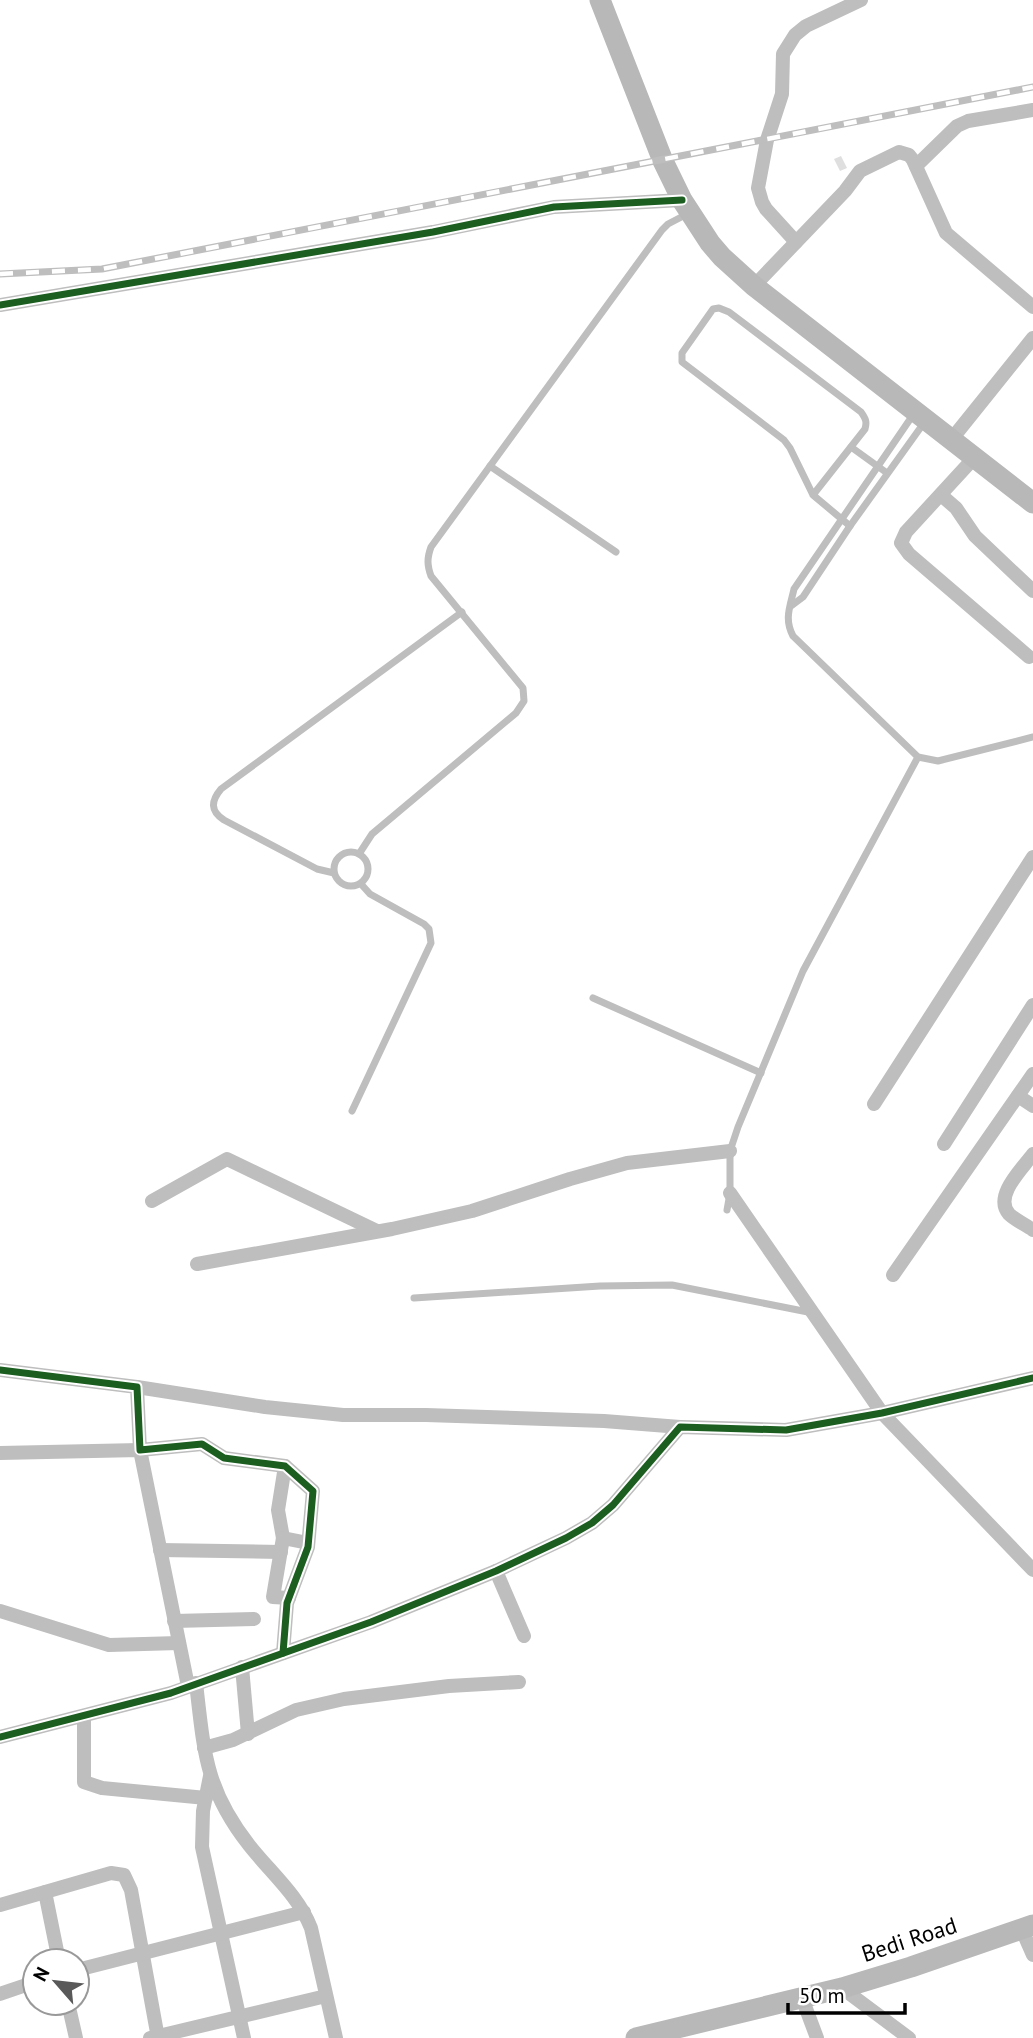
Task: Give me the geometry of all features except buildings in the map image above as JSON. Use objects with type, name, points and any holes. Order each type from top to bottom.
[{"type":"main road","points":[[600,0],[663,161],[686,206],[722,257],[754,286],[1033,503]]},
{"type":"main road","name":"Bedi Road","points":[[636,2038],[670,2034],[842,1988],[1028,1928]]},
{"type":"street","points":[[796,243],[766,209],[758,188],[767,140],[782,94],[783,54],[794,35],[806,26],[861,0]]},
{"type":"street","points":[[916,166],[943,138],[968,121],[1033,110]]},
{"type":"street","points":[[754,286],[845,191],[860,171],[900,152],[909,155],[916,166],[947,233],[1033,307]]},
{"type":"street","points":[[0,305],[433,232],[554,207],[686,206]]},
{"type":"street","points":[[951,440],[1033,338]]},
{"type":"street","points":[[974,457],[906,532],[901,543],[909,554],[1029,657]]},
{"type":"street","points":[[941,495],[956,508],[975,536],[1033,591]]},
{"type":"street","points":[[874,1104],[1033,858]]},
{"type":"street","points":[[944,1144],[1033,1004]]},
{"type":"street","points":[[893,1275],[1033,1074]]},
{"type":"street","points":[[1018,1096],[1033,1106]]},
{"type":"street","points":[[197,1264],[472,1211],[628,1163],[730,1151]]},
{"type":"street","points":[[1033,1154],[1006,1191],[1003,1201],[1007,1213],[1033,1230]]},
{"type":"street","points":[[152,1201],[226,1159],[377,1231]]},
{"type":"street","points":[[730,1193],[882,1413],[1033,1570]]},
{"type":"street","points":[[0,1370],[138,1387],[265,1407],[343,1415],[426,1415],[786,1430],[882,1413],[1033,1378]]},
{"type":"street","points":[[138,1387],[140,1450],[174,1621],[192,1685],[210,1776],[231,1820],[304,1912],[311,1928],[336,2038]]},
{"type":"street","points":[[0,1737],[171,1693],[371,1622],[496,1572],[592,1523],[613,1505],[680,1427]]},
{"type":"street","points":[[0,1453],[140,1450],[202,1444],[224,1458],[285,1466],[313,1491],[308,1543],[289,1598],[283,1653]]},
{"type":"street","points":[[285,1466],[278,1510],[282,1545],[273,1597],[289,1598]]},
{"type":"street","points":[[160,1550],[308,1543]]},
{"type":"street","points":[[496,1572],[524,1636]]},
{"type":"street","points":[[0,1611],[109,1644],[179,1643]]},
{"type":"street","points":[[174,1621],[254,1619]]},
{"type":"street","points":[[242,1667],[248,1734]]},
{"type":"street","points":[[204,1748],[248,1734],[296,1710],[344,1699],[449,1686],[519,1682]]},
{"type":"street","points":[[84,1716],[84,1782],[102,1788],[206,1798]]},
{"type":"street","points":[[210,1776],[202,1847],[244,2038]]},
{"type":"street","points":[[0,1905],[111,1873],[124,1875],[131,1890],[155,2037],[326,1996]]},
{"type":"street","points":[[45,1892],[56,1947]]},
{"type":"street","points":[[91,1966],[304,1912]]},
{"type":"street","points":[[1028,1928],[1033,1955]]},
{"type":"street","points":[[0,1994],[21,1987]]},
{"type":"street","points":[[842,1988],[909,2038]]},
{"type":"street","points":[[802,1998],[817,2038]]},
{"type":"street","points":[[71,2017],[75,2038]]},
{"type":"lane","points":[[359,854],[372,834],[516,713],[524,701],[523,688],[431,576],[427,567],[428,556],[431,547],[662,230],[686,206]]},
{"type":"lane","points":[[813,495],[865,429],[867,423],[862,412],[729,312],[719,308],[709,313],[682,354],[682,362],[784,440],[813,495],[850,526]]},
{"type":"lane","points":[[920,416],[878,466],[794,589],[787,622],[793,636],[918,757],[938,761],[1033,737]]},
{"type":"lane","points":[[790,606],[803,597],[887,473],[920,416]]},
{"type":"lane","points":[[851,447],[887,473]]},
{"type":"lane","points":[[490,466],[616,552]]},
{"type":"lane","points":[[334,873],[317,869],[216,815],[214,797],[221,789],[462,612]]},
{"type":"lane","points":[[727,1210],[730,1193],[730,1151],[803,971],[918,757]]},
{"type":"lane","points":[[348,852],[359,854],[368,868],[365,880],[350,887],[340,883],[334,873],[335,862],[348,852]]},
{"type":"lane","points":[[352,1111],[431,943],[431,935],[424,924],[370,894],[361,884]]},
{"type":"lane","points":[[593,998],[761,1073]]},
{"type":"lane","points":[[414,1298],[600,1286],[672,1285],[814,1313]]},
{"type":"railway","points":[[0,274],[102,269],[1033,87]]},
{"type":"cycle path","points":[[0,305],[433,232],[554,207],[682,200]]},
{"type":"cycle path","points":[[0,1370],[137,1387],[140,1450],[202,1444],[224,1458],[285,1466],[313,1491],[308,1547],[287,1603],[283,1653]]},
{"type":"cycle path","points":[[0,1737],[171,1693],[371,1622],[496,1571],[592,1523],[613,1505],[680,1427],[786,1430],[882,1413],[1033,1378]]}]
